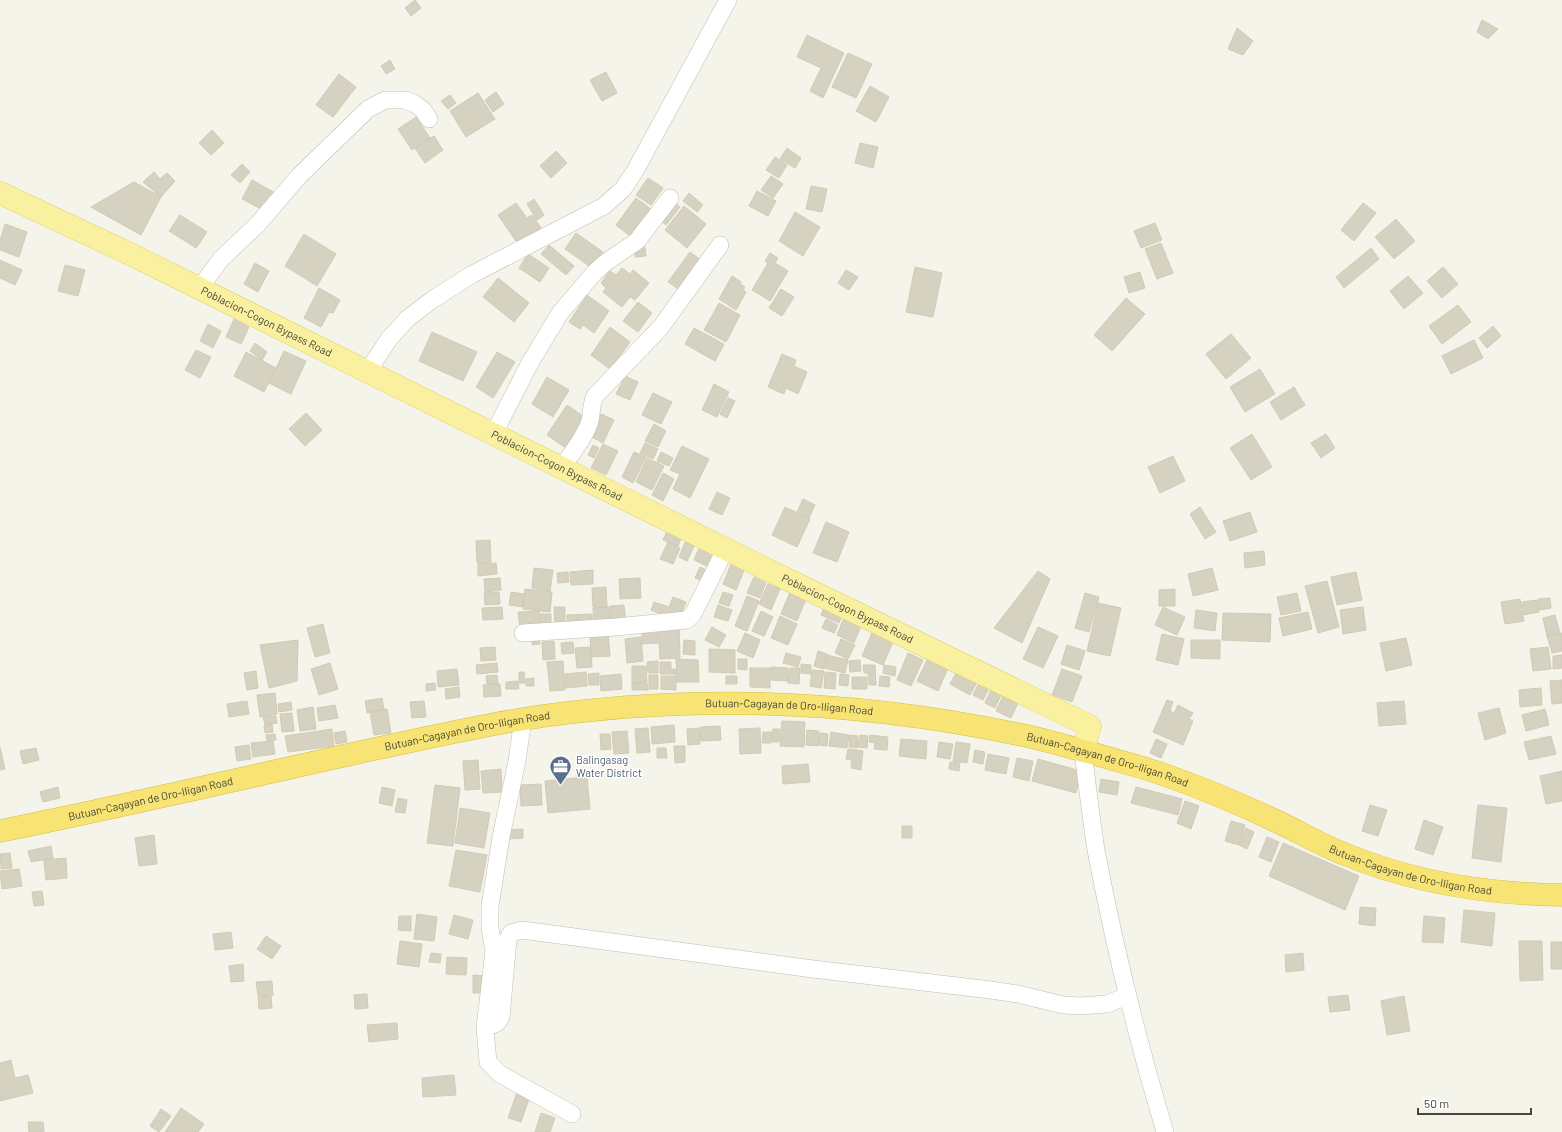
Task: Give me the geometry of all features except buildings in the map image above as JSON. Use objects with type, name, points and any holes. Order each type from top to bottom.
[{"type":"highway","name":"Butuan-Cagayan de Oro-Iligan Road","points":[[0,831],[392,745],[523,719],[584,711],[675,704],[735,702],[800,704],[878,711],[945,720],[1023,735],[1163,774],[1273,819],[1341,853],[1401,873],[1471,888],[1509,893],[1562,895]]},
{"type":"main road","name":"Poblacion-Cogon Bypass Road","points":[[0,193],[123,250],[199,289],[1090,726],[1082,751]]},
{"type":"street","points":[[368,371],[389,339],[407,319],[432,300],[471,275],[604,206],[623,189],[635,171],[728,0]]},
{"type":"street","points":[[199,289],[221,259],[258,224],[299,176],[368,109],[385,100],[405,100],[419,107],[429,118]]},
{"type":"street","points":[[494,433],[531,361],[560,313],[594,273],[605,263],[638,241],[670,198]]},
{"type":"street","points":[[562,467],[586,430],[590,421],[592,403],[595,396],[661,327],[720,245]]},
{"type":"street","points":[[523,633],[616,627],[687,620],[695,611],[726,548]]},
{"type":"street","points":[[523,719],[517,760],[490,906],[490,928],[494,951],[485,1028],[488,1062],[500,1074],[572,1114]]},
{"type":"street","points":[[1082,751],[1096,848],[1127,996],[1165,1132]]},
{"type":"street","points":[[485,1028],[497,1023],[502,1017],[508,939],[511,933],[522,930],[813,969],[991,990],[1018,994],[1063,1005],[1094,1006],[1107,1004],[1127,996]]},
{"type":"place","name":"Balingasag Water District","points":[[561,786]]}]
